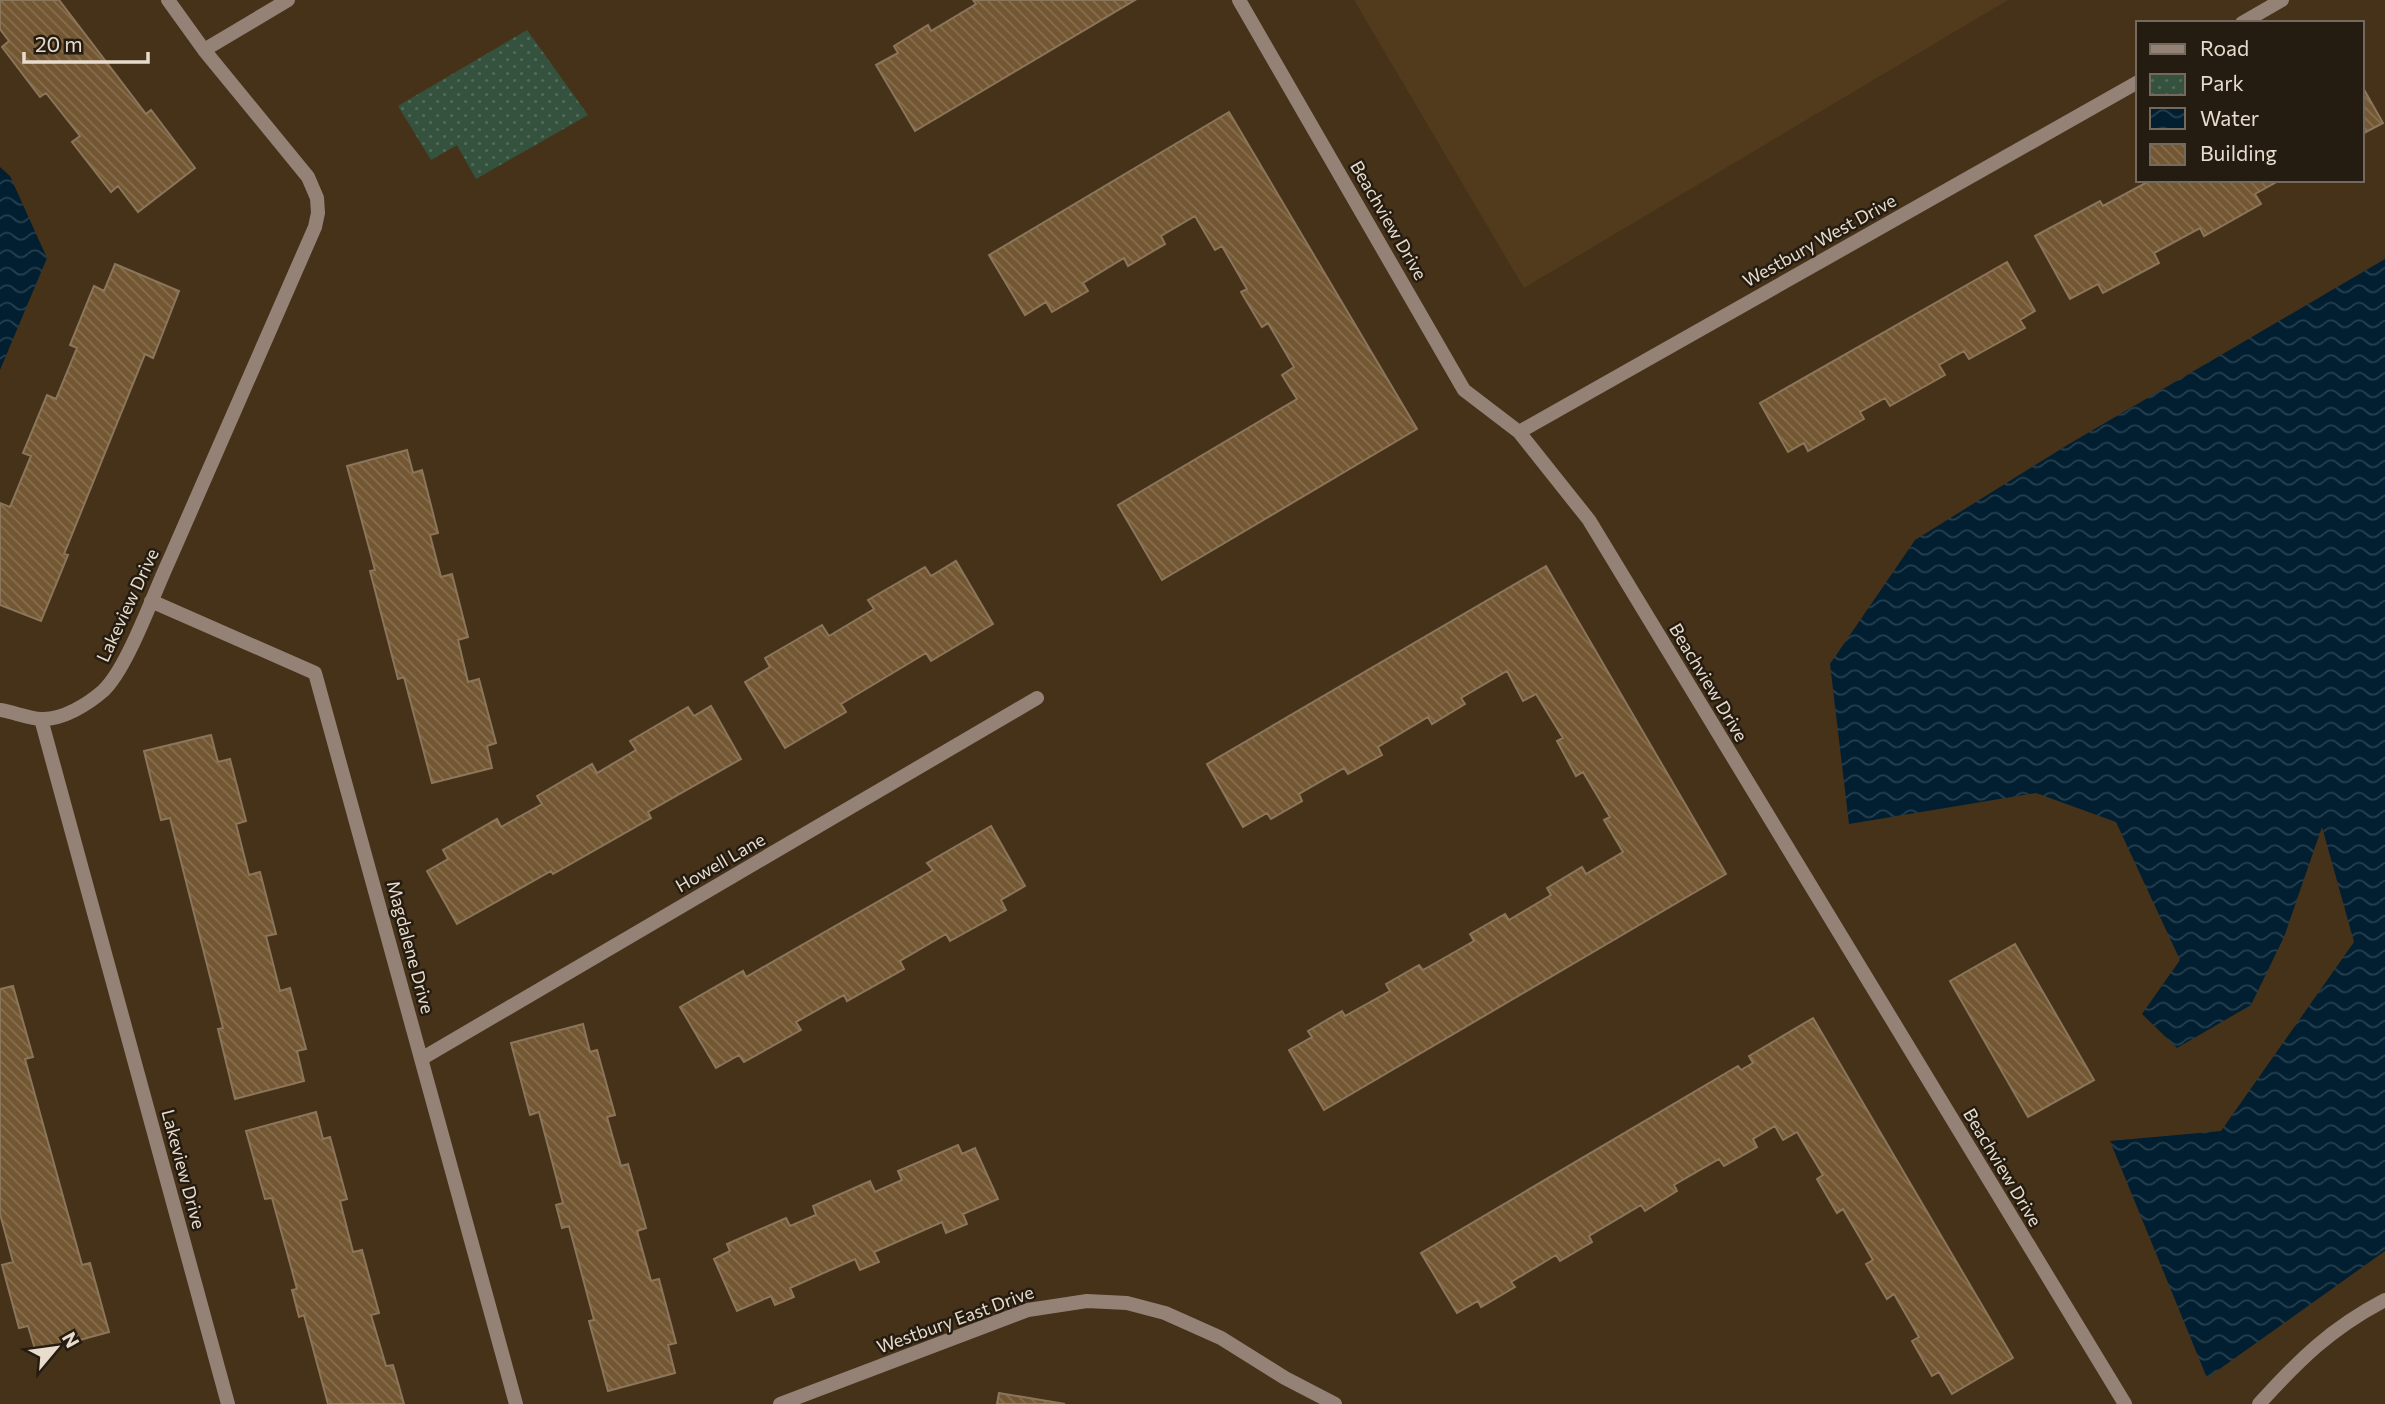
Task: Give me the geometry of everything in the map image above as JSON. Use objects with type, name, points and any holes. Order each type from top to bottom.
[{"type":"street","name":"Lakeview Drive","points":[[168,0],[204,50],[309,177],[317,198],[318,213],[315,227],[120,668],[108,686],[91,700],[72,711],[41,719],[228,1404]]},
{"type":"street","points":[[204,50],[288,0]]},
{"type":"street","name":"Beachview Drive","points":[[1239,0],[1464,390],[1519,432],[1589,520],[2125,1404]]},
{"type":"street","points":[[2245,21],[2282,0]]},
{"type":"street","name":"Westbury West Drive","points":[[1519,432],[2136,83]]},
{"type":"street","name":"Magdalene Drive","points":[[151,601],[315,673],[516,1404]]},
{"type":"street","name":"Howell Lane","points":[[422,1059],[1037,698]]},
{"type":"street","points":[[0,709],[41,719]]},
{"type":"street","points":[[2259,1404],[2294,1364],[2322,1339],[2385,1300]]},
{"type":"street","name":"Westbury East Drive","points":[[780,1404],[1028,1310],[1087,1301],[1127,1303],[1165,1313],[1221,1338],[1285,1378],[1335,1404]]},
{"type":"shaded area","points":[[1354,0],[2008,0],[1524,288]]},
{"type":"green space","points":[[527,30],[588,115],[476,179],[457,145],[431,160],[398,106]]},
{"type":"water","points":[[0,167],[10,176],[47,258],[0,370]]},
{"type":"water","points":[[2385,259],[2385,1251],[2207,1378],[2110,1141],[2221,1131],[2354,942],[2322,827],[2284,937],[2251,1005],[2177,1048],[2142,1014],[2180,960],[2116,822],[2036,793],[1849,824],[1830,664],[1915,540],[2069,444]]},
{"type":"building","points":[[0,0],[59,0],[146,114],[151,110],[195,168],[138,212],[118,186],[111,192],[72,142],[80,136],[46,93],[40,97],[2,47],[9,41],[0,29]]},
{"type":"building","points":[[973,0],[1135,0],[915,131],[876,65],[898,53],[894,46],[928,25],[931,31],[976,4]]},
{"type":"building","points":[[2364,90],[2383,123],[2364,133]]},
{"type":"building","points":[[1229,112],[1417,429],[1162,580],[1118,505],[1297,399],[1282,375],[1294,367],[1268,323],[1262,327],[1241,292],[1247,289],[1222,246],[1215,250],[1195,216],[1161,236],[1165,244],[1128,266],[1124,258],[1083,283],[1088,291],[1052,312],[1046,302],[1025,315],[989,255]]},
{"type":"building","points":[[2147,182],[2276,182],[2255,194],[2261,204],[2204,236],[2200,228],[2154,253],[2159,263],[2103,293],[2098,284],[2070,299],[2035,236],[2100,201],[2103,206]]},
{"type":"building","points":[[2007,262],[2035,311],[2020,320],[2025,328],[1969,359],[1964,351],[1939,365],[1945,375],[1890,406],[1885,398],[1860,412],[1864,419],[1808,451],[1804,443],[1788,452],[1760,403]]},
{"type":"building","points":[[115,264],[179,291],[153,358],[145,354],[64,554],[68,555],[41,621],[0,605],[0,503],[10,507],[31,456],[23,453],[47,395],[56,399],[77,348],[70,345],[94,286],[104,291]]},
{"type":"building","points":[[407,450],[413,473],[422,470],[438,533],[430,535],[441,577],[452,574],[468,637],[458,640],[468,682],[479,679],[496,743],[487,746],[492,768],[432,783],[404,677],[398,679],[370,571],[375,570],[347,466]]},
{"type":"building","points":[[956,561],[993,624],[931,661],[926,653],[841,704],[846,712],[785,748],[745,682],[770,667],[765,658],[822,625],[829,636],[874,609],[868,600],[925,567],[931,576]]},
{"type":"building","points":[[1546,566],[1726,874],[1324,1110],[1289,1050],[1312,1037],[1308,1031],[1342,1011],[1345,1016],[1390,991],[1386,984],[1419,965],[1423,970],[1474,941],[1470,934],[1505,914],[1509,920],[1551,895],[1547,888],[1582,867],[1586,874],[1623,852],[1604,820],[1610,817],[1583,772],[1576,776],[1557,741],[1563,738],[1536,694],[1523,701],[1507,671],[1461,698],[1465,704],[1432,724],[1428,717],[1378,747],[1382,755],[1348,774],[1344,768],[1299,794],[1302,801],[1271,819],[1267,813],[1243,827],[1207,764]]},
{"type":"building","points":[[711,706],[741,759],[648,812],[651,818],[553,874],[551,871],[457,924],[427,871],[448,859],[443,850],[497,819],[501,827],[542,804],[537,796],[592,764],[597,773],[636,750],[630,741],[688,707],[694,716]]},
{"type":"building","points":[[211,735],[218,762],[230,759],[246,821],[236,824],[249,875],[260,872],[276,934],[266,936],[280,991],[290,988],[306,1049],[297,1051],[304,1081],[235,1099],[218,1029],[223,1028],[170,818],[161,820],[144,751]]},
{"type":"building","points":[[991,826],[1025,886],[1001,900],[1006,910],[950,941],[946,934],[900,961],[904,969],[847,1001],[844,995],[796,1022],[801,1030],[744,1062],[739,1055],[716,1068],[680,1007],[743,971],[746,977],[933,870],[927,863]]},
{"type":"building","points":[[2015,944],[2094,1080],[2028,1117],[1950,981]]},
{"type":"building","points":[[13,986],[33,1057],[25,1059],[82,1265],[90,1263],[109,1332],[36,1352],[28,1326],[19,1328],[2,1265],[13,1262],[0,1214],[0,989]]},
{"type":"building","points":[[1813,1018],[2013,1358],[1952,1394],[1939,1372],[1932,1376],[1912,1341],[1919,1337],[1894,1294],[1887,1299],[1866,1264],[1873,1260],[1843,1209],[1837,1213],[1817,1179],[1823,1175],[1797,1132],[1783,1140],[1775,1126],[1753,1139],[1757,1147],[1724,1166],[1719,1159],[1674,1185],[1677,1191],[1645,1211],[1641,1205],[1589,1236],[1592,1242],[1560,1261],[1556,1255],[1511,1282],[1515,1287],[1481,1307],[1478,1301],[1457,1313],[1421,1253],[1738,1066],[1741,1070],[1753,1063],[1749,1056]]},
{"type":"building","points":[[583,1024],[590,1052],[597,1050],[615,1115],[607,1117],[621,1166],[628,1164],[646,1228],[637,1231],[651,1281],[659,1279],[676,1343],[668,1345],[675,1373],[608,1391],[589,1321],[594,1320],[569,1226],[562,1228],[556,1205],[563,1203],[539,1112],[530,1115],[511,1043]]},
{"type":"building","points":[[316,1112],[323,1139],[330,1137],[347,1199],[340,1201],[353,1252],[362,1250],[379,1313],[371,1315],[386,1366],[393,1365],[404,1404],[328,1404],[304,1315],[299,1317],[292,1290],[297,1289],[272,1198],[265,1199],[246,1131]]},
{"type":"building","points":[[958,1145],[962,1154],[975,1148],[998,1199],[963,1214],[967,1224],[946,1233],[942,1222],[874,1252],[879,1262],[860,1270],[855,1259],[790,1288],[794,1297],[775,1305],[771,1296],[737,1311],[714,1259],[730,1251],[727,1244],[786,1218],[790,1226],[816,1215],[813,1206],[870,1181],[875,1192],[902,1180],[898,1171]]},
{"type":"building","points":[[999,1393],[1065,1404],[997,1404]]}]
